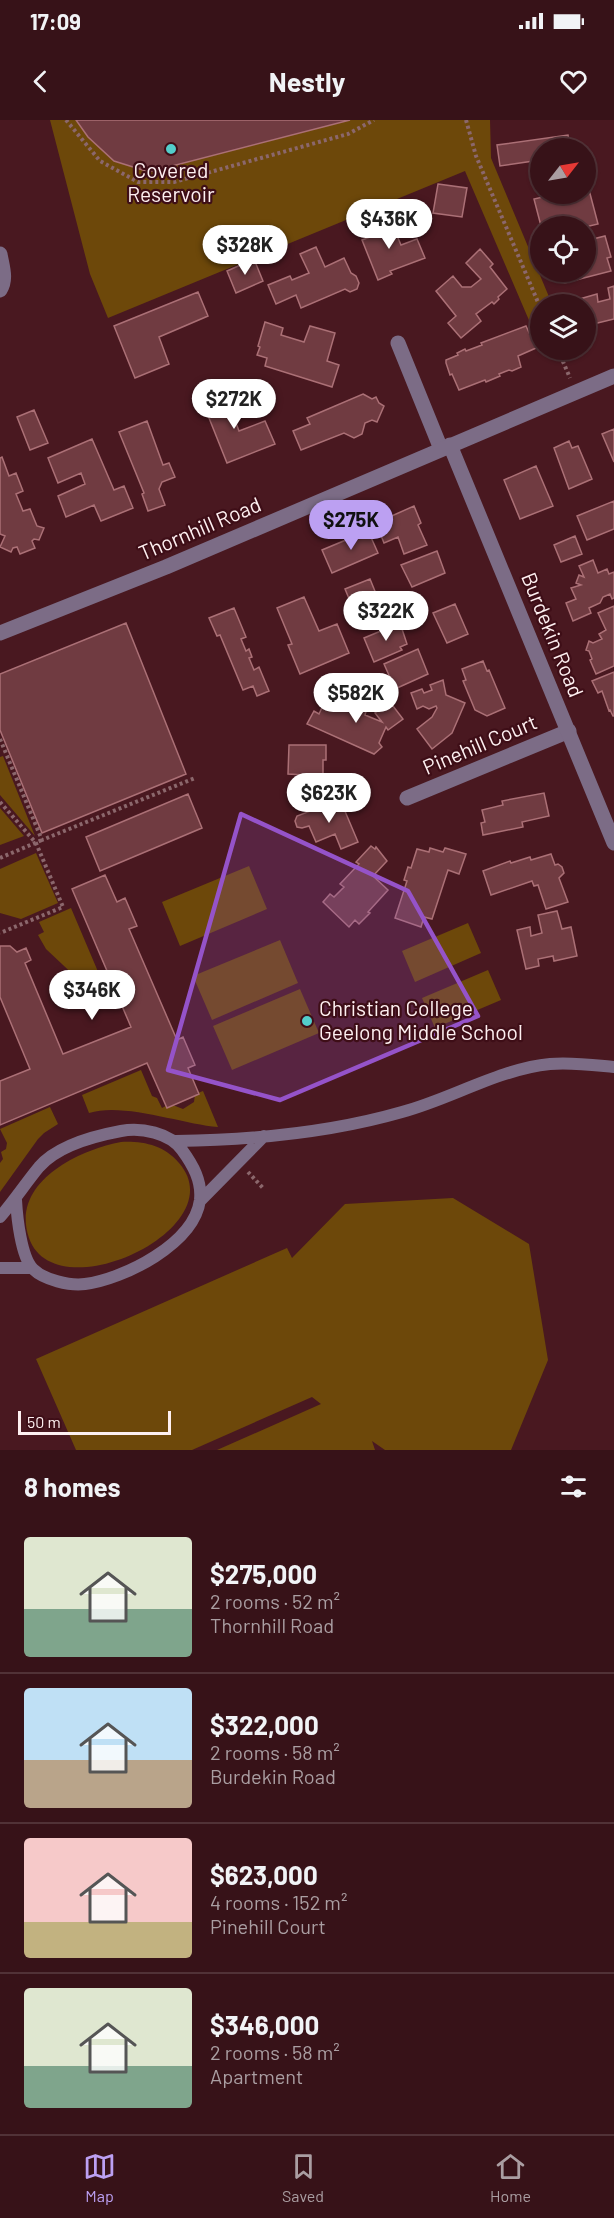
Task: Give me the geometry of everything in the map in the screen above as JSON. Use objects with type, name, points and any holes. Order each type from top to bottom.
[{"type":"street","points":[[0,254],[4,275],[0,290]]},
{"type":"street","name":"Burdekin Road","points":[[398,343],[446,447],[569,731],[614,843]]},
{"type":"street","name":"Thornhill Road","points":[[0,633],[166,567],[614,376]]},
{"type":"street","name":"Pinehill Court","points":[[407,798],[569,731]]},
{"type":"lane","points":[[0,1218],[16,1200],[40,1165],[69,1145],[92,1137],[126,1130],[151,1131],[176,1141],[240,1140],[356,1124],[395,1114],[470,1086],[532,1067],[572,1063],[614,1067]]},
{"type":"lane","points":[[200,1201],[264,1136]]},
{"type":"lane","points":[[16,1200],[21,1242],[32,1268],[44,1276],[84,1285],[118,1275],[151,1259],[174,1243],[193,1222],[200,1201],[199,1179],[176,1141]]},
{"type":"lane","points":[[0,1268],[32,1268]]},
{"type":"path","points":[[66,120],[100,161],[138,182],[174,182],[348,134],[374,120]]},
{"type":"path","points":[[466,120],[476,156],[534,294]]},
{"type":"path","points":[[562,360],[576,392]]},
{"type":"path","points":[[0,739],[42,840]]},
{"type":"path","points":[[0,858],[195,778]]},
{"type":"path","points":[[0,802],[36,843],[63,907],[0,933]]},
{"type":"path","points":[[246,1169],[263,1188]]},
{"type":"highlighted area","points":[[241,814],[408,891],[478,1016],[280,1100],[168,1070]]},
{"type":"shaded area","points":[[50,120],[490,120],[491,158],[530,251],[530,282],[543,282],[548,294],[530,294],[530,323],[465,171],[108,318],[90,274]]},
{"type":"shaded area","points":[[3,756],[35,836],[0,795],[0,757]]},
{"type":"shaded area","points":[[0,808],[24,836],[0,845]]},
{"type":"shaded area","points":[[36,853],[58,903],[21,919],[0,913],[0,869]]},
{"type":"shaded area","points":[[249,866],[267,909],[180,946],[162,902]]},
{"type":"shaded area","points":[[71,908],[99,974],[80,981],[46,949],[38,935],[44,932],[39,922]]},
{"type":"shaded area","points":[[468,923],[481,953],[415,982],[402,951]]},
{"type":"shaded area","points":[[280,940],[298,983],[212,1020],[193,976]]},
{"type":"shaded area","points":[[488,970],[501,1000],[435,1028],[422,998]]},
{"type":"shaded area","points":[[300,989],[319,1033],[232,1070],[213,1026]]},
{"type":"shaded area","points":[[141,1070],[152,1096],[157,1098],[162,1108],[170,1104],[183,1109],[194,1102],[195,1094],[203,1091],[218,1127],[118,1110],[89,1113],[82,1095]]},
{"type":"shaded area","points":[[50,1107],[58,1124],[38,1139],[0,1192],[0,1163],[3,1159],[1,1152],[6,1149],[7,1143],[0,1129]]},
{"type":"shaded area","points":[[121,1142],[153,1145],[167,1152],[179,1163],[190,1188],[183,1213],[163,1235],[135,1253],[103,1264],[71,1267],[45,1259],[29,1238],[26,1218],[29,1201],[38,1186],[68,1161],[104,1146]]},
{"type":"shaded area","points":[[453,1198],[529,1244],[548,1360],[511,1450],[385,1450],[372,1441],[375,1450],[217,1450],[321,1404],[312,1397],[192,1450],[76,1450],[36,1359],[287,1248],[292,1258],[345,1204]]},
{"type":"building","name":"Covered Reservoir","points":[[76,120],[350,120],[149,172],[114,161],[88,137]]},
{"type":"building","points":[[568,135],[568,138],[547,138]]},
{"type":"building","points":[[530,140],[530,162],[500,166],[497,145]]},
{"type":"building","points":[[438,184],[467,188],[462,217],[433,213]]},
{"type":"building","points":[[535,204],[593,204],[596,216],[538,216]]},
{"type":"building","points":[[374,222],[380,224],[383,230],[393,226],[401,245],[417,239],[425,258],[390,271],[392,274],[378,280],[362,240],[370,237],[367,229],[369,224]]},
{"type":"building","points":[[605,236],[611,257],[607,258],[611,271],[596,275],[596,238]]},
{"type":"building","points":[[316,247],[325,267],[344,258],[359,283],[357,289],[350,292],[345,289],[301,308],[296,295],[276,304],[268,285],[290,276],[292,280],[309,273],[300,254]]},
{"type":"building","points":[[480,249],[493,264],[490,267],[507,289],[494,304],[492,302],[476,314],[481,321],[461,338],[448,323],[456,316],[436,291],[453,276],[462,287],[471,287],[481,279],[466,263]]},
{"type":"building","points":[[254,259],[263,281],[236,293],[227,271]]},
{"type":"building","points":[[614,286],[614,319],[596,323],[596,294],[598,302],[610,299],[608,288]]},
{"type":"building","points":[[198,292],[208,316],[159,337],[169,364],[135,378],[114,326]]},
{"type":"building","points":[[265,322],[283,328],[281,335],[304,342],[310,326],[335,333],[327,361],[339,365],[332,387],[265,366],[267,358],[257,355]]},
{"type":"building","points":[[526,326],[530,335],[530,351],[518,356],[521,367],[499,374],[500,376],[486,382],[485,380],[459,390],[452,374],[450,375],[446,360],[465,349],[466,351],[482,345],[481,343]]},
{"type":"building","points":[[223,389],[239,431],[265,421],[275,444],[227,463],[201,398]]},
{"type":"building","points":[[363,394],[372,399],[376,397],[384,406],[377,422],[372,420],[365,423],[362,434],[354,438],[344,433],[301,450],[293,431],[310,424],[307,418]]},
{"type":"building","points":[[34,410],[48,443],[30,450],[17,417]]},
{"type":"building","points":[[147,421],[163,465],[169,463],[175,477],[162,482],[159,489],[165,505],[148,511],[142,494],[144,493],[119,432]]},
{"type":"building","points":[[614,429],[614,462],[602,434]]},
{"type":"building","points":[[92,439],[114,490],[124,486],[133,508],[101,521],[94,505],[66,517],[58,496],[85,484],[81,473],[58,483],[48,458]]},
{"type":"building","points":[[569,441],[572,448],[578,446],[592,479],[569,489],[554,448]]},
{"type":"building","points":[[2,457],[9,476],[16,473],[23,491],[16,494],[23,511],[30,509],[37,526],[44,528],[39,540],[32,541],[35,548],[20,554],[17,547],[11,552],[0,547],[5,536],[0,534],[0,458]]},
{"type":"building","points":[[536,466],[553,506],[520,519],[504,480]]},
{"type":"building","points":[[614,501],[614,529],[587,540],[577,516]]},
{"type":"building","points":[[414,506],[421,523],[418,525],[427,545],[404,554],[398,537],[384,543],[376,523]]},
{"type":"building","points":[[366,526],[378,553],[332,573],[322,550],[353,537],[351,533]]},
{"type":"building","points":[[575,536],[582,554],[561,562],[554,545]]},
{"type":"building","points":[[437,551],[445,573],[412,587],[401,565]]},
{"type":"building","points":[[593,560],[598,573],[607,569],[609,574],[614,572],[614,598],[612,599],[610,594],[603,597],[600,603],[589,608],[591,613],[573,621],[566,603],[576,599],[571,588],[581,585],[576,583],[579,575],[584,577],[579,566]]},
{"type":"building","points":[[370,579],[383,611],[379,613],[380,617],[360,625],[345,589]]},
{"type":"building","points":[[304,597],[319,631],[337,624],[349,653],[300,674],[288,645],[292,644],[277,608]]},
{"type":"building","points":[[455,604],[468,634],[447,643],[433,613]]},
{"type":"building","points":[[614,606],[614,666],[596,674],[589,651],[586,650],[589,641],[593,643],[602,639],[599,634],[606,630],[598,613]]},
{"type":"building","points":[[234,608],[246,637],[241,639],[246,651],[249,649],[252,657],[249,658],[254,670],[259,667],[269,691],[257,696],[253,686],[243,690],[220,635],[217,636],[209,618]]},
{"type":"building","points":[[126,623],[186,774],[42,833],[0,730],[0,674]]},
{"type":"building","points":[[400,623],[407,644],[400,647],[402,650],[374,662],[364,638]]},
{"type":"building","points":[[418,649],[428,674],[395,689],[384,664]]},
{"type":"building","points":[[483,661],[505,708],[487,716],[475,710],[463,681],[466,680],[462,669]]},
{"type":"building","points":[[614,672],[613,716],[602,691],[598,693],[592,681]]},
{"type":"building","points":[[443,680],[446,695],[465,703],[452,733],[432,749],[417,729],[432,717],[437,708],[436,706],[429,709],[423,706],[417,709],[411,693],[422,689],[424,693],[432,690],[430,685]]},
{"type":"building","points":[[325,701],[335,706],[337,702],[352,709],[355,703],[361,701],[366,703],[365,715],[382,722],[375,713],[390,702],[403,719],[388,730],[386,727],[379,743],[382,747],[374,754],[307,724],[314,711],[319,714]]},
{"type":"building","points":[[289,745],[326,745],[326,760],[323,760],[323,791],[305,790],[305,775],[288,774]]},
{"type":"building","points":[[544,793],[549,816],[522,822],[523,827],[483,835],[481,823],[485,822],[482,810],[503,805],[502,801]]},
{"type":"building","points":[[188,794],[202,828],[100,871],[86,837]]},
{"type":"building","points":[[339,797],[358,842],[341,849],[335,834],[316,842],[309,826],[297,827],[295,821],[297,816],[334,802],[333,800]]},
{"type":"building","points":[[371,846],[375,849],[376,847],[387,861],[373,876],[388,890],[359,924],[355,920],[349,927],[323,902],[330,894],[334,897],[344,887],[340,884],[359,864],[356,862]]},
{"type":"building","points":[[430,848],[443,852],[445,848],[466,854],[459,874],[448,870],[432,919],[424,917],[421,927],[395,918],[407,881],[404,880],[408,867],[411,868],[417,849],[429,852]]},
{"type":"building","points":[[551,854],[555,865],[562,867],[564,873],[559,878],[568,902],[546,909],[538,885],[534,886],[532,881],[491,895],[483,871],[510,861],[511,863],[530,857],[531,860]]},
{"type":"building","points":[[105,875],[117,902],[125,898],[137,926],[129,929],[177,1040],[183,1037],[195,1065],[188,1068],[199,1094],[167,1108],[147,1063],[0,1125],[0,1081],[30,1069],[0,997],[0,946],[10,946],[17,952],[26,948],[31,960],[25,963],[63,1054],[131,1027],[72,889]]},
{"type":"building","points":[[557,911],[562,929],[571,927],[577,956],[554,961],[553,956],[538,959],[539,966],[526,969],[517,930],[530,927],[531,936],[542,933],[538,915]]},
{"type":"place","name":"Covered Reservoir","points":[[171,149]]},
{"type":"place","name":"Christian College Geelong Middle School","points":[[307,1021]]}]
